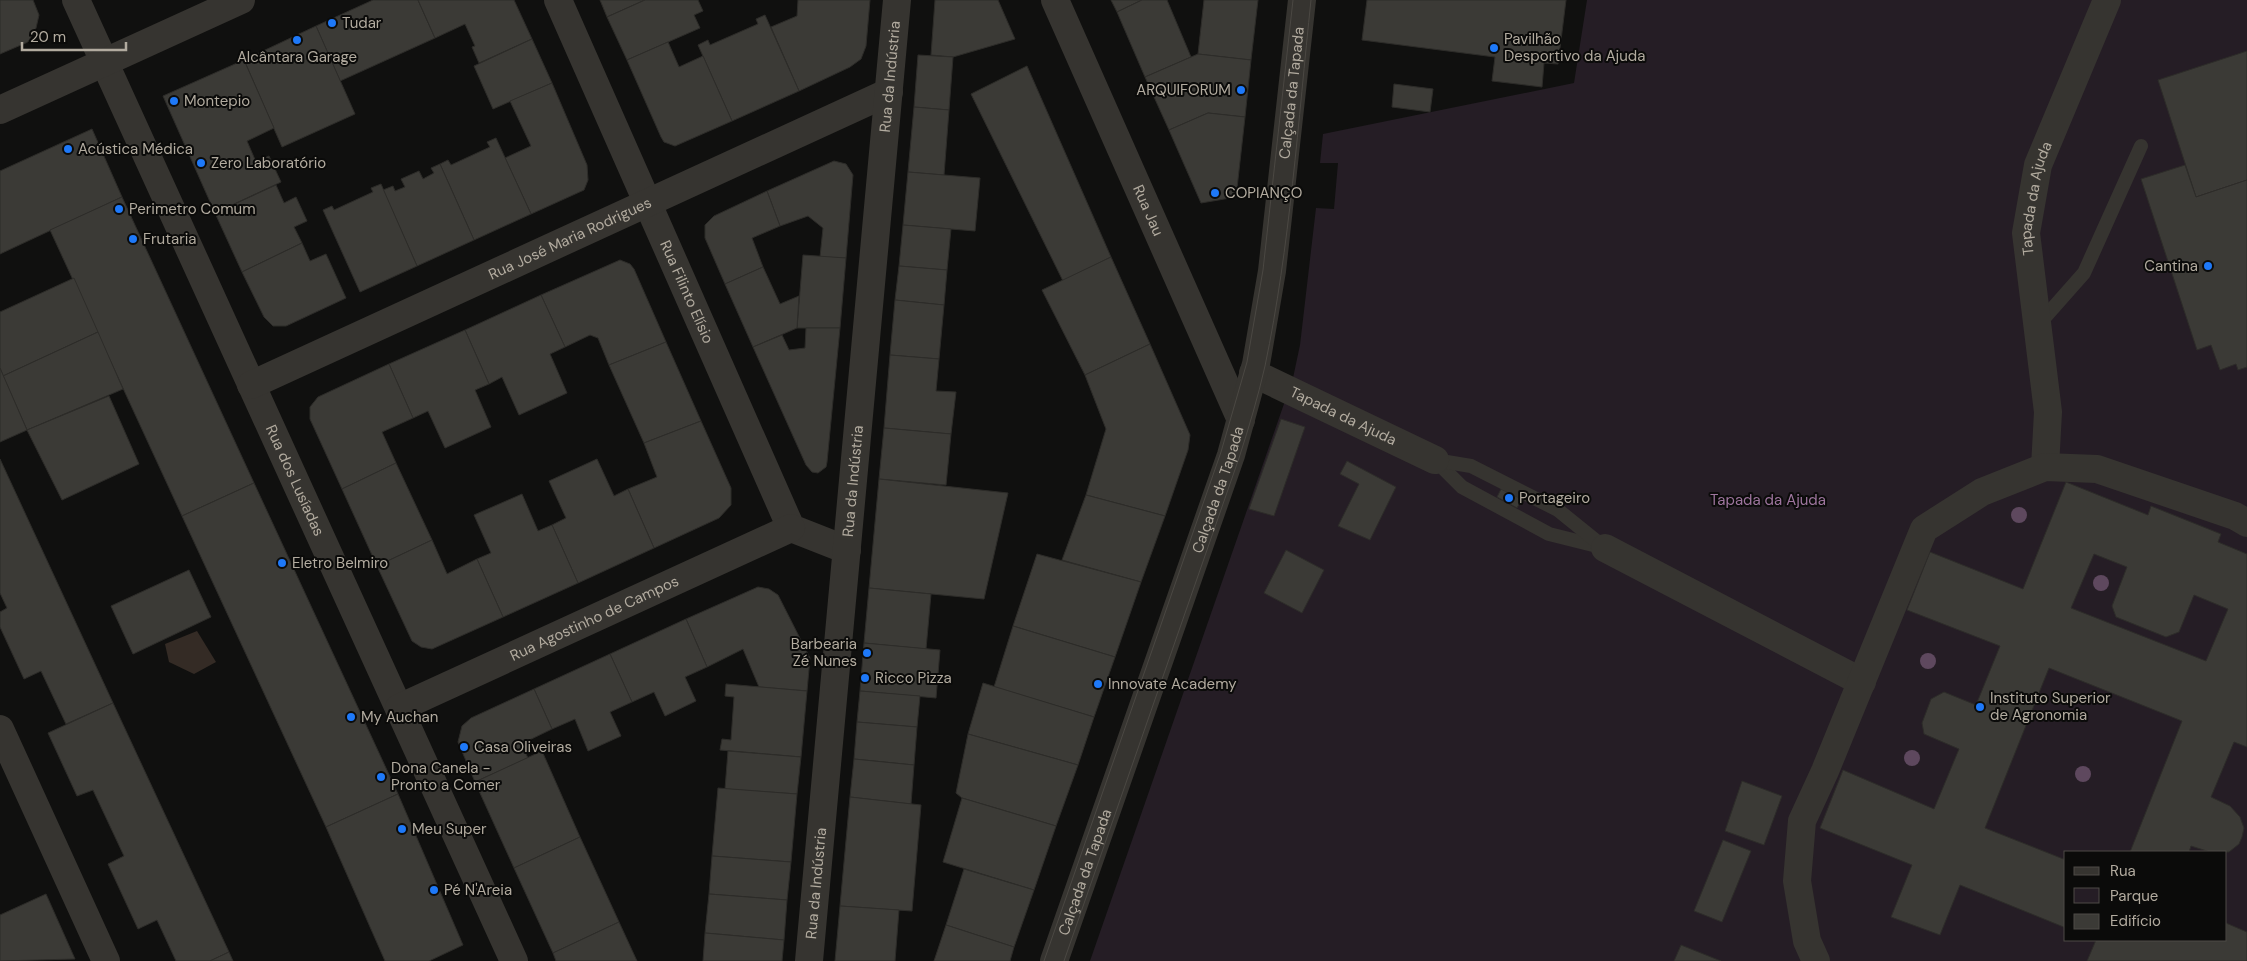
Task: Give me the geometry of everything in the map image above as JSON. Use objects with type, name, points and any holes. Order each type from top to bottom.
[{"type":"street","name":"Rua dos Lusíadas","points":[[76,0],[514,961]]},
{"type":"street","points":[[0,110],[241,0]]},
{"type":"street","name":"Rua Filinto Elísio","points":[[558,0],[791,528]]},
{"type":"street","name":"Rua da Indústria","points":[[809,961],[898,0]]},
{"type":"street","name":"Rua Jau","points":[[1055,0],[1240,420]]},
{"type":"street","name":"Calçada da Tapada","points":[[1054,961],[1231,455],[1253,373],[1272,271],[1302,0]]},
{"type":"street","name":"Tapada da Ajuda","points":[[2045,467],[2048,412],[2026,233],[2038,165],[2106,0]]},
{"type":"street","name":"Rua José Maria Rodrigues","points":[[251,385],[889,92]]},
{"type":"street","name":"Tapada da Ajuda","points":[[1253,373],[1435,460]]},
{"type":"street","points":[[1816,961],[1807,940],[1797,881],[1802,821],[1825,771],[1924,529],[1982,492],[2045,467],[2098,469],[2235,516],[2247,523]]},
{"type":"street","points":[[791,528],[847,550]]},
{"type":"street","name":"Rua Agostinho de Campos","points":[[399,708],[791,528]]},
{"type":"street","points":[[1605,548],[1862,682]]},
{"type":"street","points":[[0,729],[106,961]]},
{"type":"lane","points":[[2037,325],[2084,273],[2141,146]]},
{"type":"lane","points":[[1435,460],[1471,466],[1558,510],[1605,548]]},
{"type":"lane","points":[[1435,460],[1462,488],[1549,534],[1605,548]]},
{"type":"green space","name":"Tapada da Ajuda","points":[[1587,0],[2247,0],[2247,961],[1090,961],[1293,378],[1300,345],[1316,208],[1334,209],[1338,163],[1320,163],[1323,134],[1574,83]]},
{"type":"shaded area","points":[[197,631],[216,662],[194,674],[169,662],[165,644]]},
{"type":"building","points":[[0,0],[33,0],[39,15],[36,28],[28,42],[0,54]]},
{"type":"building","points":[[373,0],[418,0],[435,38],[340,81],[316,26]]},
{"type":"building","points":[[418,0],[514,0],[532,39],[479,63],[472,47],[475,46],[465,24],[435,38]]},
{"type":"building","points":[[600,0],[645,0],[607,17]]},
{"type":"building","points":[[645,0],[698,0],[703,11],[694,15],[700,28],[627,60],[607,17]]},
{"type":"building","points":[[798,0],[870,0],[866,46],[861,59],[850,67],[799,91],[771,27],[797,16]]},
{"type":"building","points":[[935,0],[998,0],[1015,39],[953,57],[931,55]]},
{"type":"building","points":[[1111,0],[1142,0],[1117,12]]},
{"type":"building","points":[[1142,0],[1167,0],[1191,57],[1145,77],[1117,12]]},
{"type":"building","points":[[1204,0],[1258,0],[1251,60],[1198,54]]},
{"type":"building","name":"Pavilhão Desportivo da Ajuda","points":[[1367,0],[1566,0],[1558,64],[1544,63],[1542,87],[1492,81],[1495,57],[1362,40]]},
{"type":"building","points":[[765,15],[799,91],[732,121],[698,45],[708,40],[710,45],[758,24],[756,19]]},
{"type":"building","points":[[316,26],[355,114],[282,147],[244,60]]},
{"type":"building","points":[[532,39],[552,83],[493,109],[474,66]]},
{"type":"building","points":[[668,42],[679,67],[703,56],[732,121],[675,146],[664,142],[661,137],[627,60]]},
{"type":"building","points":[[2247,51],[2247,180],[2196,197],[2158,80]]},
{"type":"building","points":[[1198,54],[1251,60],[1245,117],[1208,113],[1169,130],[1145,77]]},
{"type":"building","points":[[918,55],[953,57],[949,110],[914,107]]},
{"type":"building","points":[[244,60],[274,128],[247,141],[256,162],[269,156],[281,182],[215,213],[163,96]]},
{"type":"building","points":[[1027,66],[1111,257],[1063,281],[971,94]]},
{"type":"building","points":[[552,83],[587,165],[588,180],[584,190],[531,214],[505,158],[531,146],[510,101]]},
{"type":"building","points":[[1394,84],[1433,89],[1430,112],[1392,107]]},
{"type":"building","points":[[914,107],[949,110],[944,175],[908,172]]},
{"type":"building","points":[[1208,113],[1245,117],[1236,197],[1201,203],[1169,130]]},
{"type":"building","points":[[92,129],[122,197],[0,254],[0,171]]},
{"type":"building","points":[[496,138],[531,214],[474,240],[440,164],[448,160],[451,165],[490,147],[487,142]]},
{"type":"building","points":[[834,161],[846,164],[853,175],[846,258],[820,257],[823,228],[808,216],[780,226],[767,191]]},
{"type":"building","points":[[440,164],[474,240],[417,266],[383,190],[393,186],[395,191],[405,187],[401,179],[419,171],[423,179],[434,173],[431,168]]},
{"type":"building","name":"Cantina","points":[[2185,165],[2196,197],[2247,180],[2247,367],[2238,370],[2236,364],[2220,370],[2211,345],[2197,350],[2141,179]]},
{"type":"building","points":[[908,172],[980,178],[975,231],[903,225]]},
{"type":"building","points":[[381,184],[417,266],[360,292],[323,210],[332,206],[334,210],[373,192],[371,188]]},
{"type":"building","points":[[276,185],[284,203],[296,197],[307,221],[294,227],[302,243],[242,272],[215,213]]},
{"type":"building","points":[[767,191],[780,226],[752,238],[763,267],[725,284],[705,238],[705,225],[714,216]]},
{"type":"building","points":[[122,197],[254,483],[182,516],[50,230]]},
{"type":"building","points":[[903,225],[951,229],[947,270],[899,266]]},
{"type":"building","points":[[302,243],[310,261],[326,254],[346,298],[286,326],[273,326],[264,317],[242,272]]},
{"type":"building","points":[[803,255],[846,258],[840,328],[797,328]]},
{"type":"building","points":[[1111,257],[1150,344],[1085,375],[1042,290]]},
{"type":"building","points":[[620,260],[630,264],[634,269],[666,342],[609,365],[598,338],[590,335],[565,347],[541,295]]},
{"type":"building","points":[[899,266],[947,270],[944,305],[895,300]]},
{"type":"building","points":[[763,267],[780,304],[799,296],[797,328],[753,347],[725,284]]},
{"type":"building","points":[[74,278],[98,332],[3,376],[0,368],[0,312]]},
{"type":"building","points":[[541,295],[565,347],[550,354],[567,393],[519,415],[502,377],[489,384],[465,330]]},
{"type":"building","points":[[895,300],[944,305],[939,359],[890,355]]},
{"type":"building","points":[[806,328],[840,328],[827,462],[826,467],[818,473],[812,472],[806,465],[753,347],[782,335],[789,350],[805,348]]},
{"type":"building","points":[[465,330],[489,384],[475,390],[491,427],[445,448],[428,411],[413,418],[389,364]]},
{"type":"building","points":[[98,332],[123,389],[27,430],[3,376]]},
{"type":"building","points":[[666,342],[701,421],[644,443],[609,365]]},
{"type":"building","points":[[1150,344],[1190,435],[1188,450],[1165,516],[1086,495],[1106,429],[1085,375]]},
{"type":"building","points":[[890,355],[939,359],[936,391],[956,392],[951,434],[884,428]]},
{"type":"building","points":[[389,364],[413,418],[382,432],[396,463],[342,489],[310,419],[310,407],[318,397]]},
{"type":"building","points":[[0,368],[27,430],[0,442]]},
{"type":"building","points":[[109,396],[139,464],[62,500],[27,430]]},
{"type":"building","points":[[1281,419],[1305,427],[1274,516],[1249,509]]},
{"type":"building","points":[[701,421],[731,488],[731,505],[719,518],[654,548],[628,489],[657,477],[644,443]]},
{"type":"building","points":[[884,428],[951,434],[946,485],[879,479]]},
{"type":"building","points":[[0,459],[113,703],[66,724],[41,671],[24,679],[0,627],[0,612],[7,608],[0,593]]},
{"type":"building","points":[[597,459],[614,496],[628,489],[654,548],[578,583],[552,525],[566,518],[549,481]]},
{"type":"building","points":[[1347,461],[1396,487],[1370,540],[1338,526],[1359,484],[1340,474]]},
{"type":"building","points":[[396,463],[432,540],[377,566],[342,489]]},
{"type":"building","points":[[879,479],[1008,493],[984,599],[869,588]]},
{"type":"building","name":"Instituto Superior de Agronomia","points":[[2066,482],[2148,515],[2151,506],[2221,534],[2218,542],[2247,554],[2247,747],[2234,742],[2211,797],[2230,806],[2240,817],[2244,828],[2239,844],[2229,852],[2207,851],[2191,846],[2189,851],[2130,851],[2182,721],[2049,668],[1985,828],[2064,859],[2064,927],[1960,885],[1940,935],[1891,917],[1912,865],[1820,828],[1843,770],[1934,809],[1959,749],[1924,734],[1922,723],[1931,699],[1944,692],[1976,705],[2000,646],[1907,610],[1930,552],[2023,589]],"holes":[[[2094,554],[2127,567],[2112,606],[2116,617],[2166,637],[2179,632],[2194,595],[2228,609],[2206,661],[2071,608]]]},
{"type":"building","points":[[254,483],[398,794],[326,827],[182,516]]},
{"type":"building","name":"Portageiro","points":[[1501,489],[1522,499],[1517,508],[1497,497]]},
{"type":"building","points":[[522,494],[538,531],[552,525],[578,583],[503,617],[477,559],[491,553],[474,515]]},
{"type":"building","points":[[1086,495],[1165,516],[1141,582],[1062,560]]},
{"type":"building","points":[[432,540],[447,574],[477,559],[503,617],[432,649],[421,647],[412,641],[377,566]]},
{"type":"building","points":[[1286,550],[1324,570],[1302,613],[1264,593]]},
{"type":"building","points":[[1037,554],[1141,582],[1115,657],[1013,626]]},
{"type":"building","points":[[189,570],[211,617],[133,654],[111,606]]},
{"type":"building","points":[[758,587],[769,589],[778,595],[810,658],[807,691],[759,687],[743,649],[707,667],[686,619]]},
{"type":"building","points":[[869,588],[931,594],[926,649],[864,643]]},
{"type":"building","points":[[686,619],[707,667],[685,677],[696,701],[665,716],[654,692],[632,702],[610,654]]},
{"type":"building","points":[[1013,626],[1115,657],[1094,717],[994,687]]},
{"type":"building","points":[[864,643],[940,650],[936,698],[860,691]]},
{"type":"building","points":[[610,654],[632,702],[610,712],[621,736],[588,751],[575,719],[552,729],[534,689]]},
{"type":"building","points":[[983,683],[1094,717],[1078,765],[968,734]]},
{"type":"building","points":[[726,684],[807,691],[801,757],[720,750],[722,739],[731,740],[734,697],[725,696]]},
{"type":"building","points":[[534,689],[552,729],[521,744],[528,758],[475,782],[458,742],[462,726],[471,718]]},
{"type":"building","points":[[860,691],[920,696],[917,727],[857,722]]},
{"type":"building","points":[[113,703],[229,952],[210,961],[176,961],[157,920],[138,929],[108,864],[124,856],[93,790],[77,796],[48,733]]},
{"type":"building","points":[[857,722],[917,727],[914,765],[854,759]]},
{"type":"building","points":[[968,734],[1078,765],[1056,826],[962,798],[956,793]]},
{"type":"building","points":[[542,751],[580,837],[514,868],[475,782]]},
{"type":"building","points":[[728,751],[801,757],[797,794],[725,789]]},
{"type":"building","points":[[854,759],[914,765],[911,804],[850,797]]},
{"type":"building","points":[[1742,781],[1782,796],[1764,845],[1725,831]]},
{"type":"building","points":[[718,788],[797,794],[791,862],[712,856]]},
{"type":"building","points":[[398,794],[463,945],[429,961],[385,961],[326,827]]},
{"type":"building","points":[[850,797],[921,805],[912,911],[840,906]]},
{"type":"building","points":[[962,798],[1056,826],[1034,890],[943,862]]},
{"type":"building","points":[[580,837],[619,922],[553,953],[514,868]]},
{"type":"building","points":[[1723,840],[1751,851],[1722,922],[1694,911]]},
{"type":"building","points":[[712,856],[791,862],[787,900],[709,894]]},
{"type":"building","points":[[964,869],[1034,890],[1014,947],[946,925]]},
{"type":"building","points":[[46,894],[75,959],[0,961],[0,915]]},
{"type":"building","points":[[709,894],[787,900],[784,940],[705,933]]},
{"type":"building","points":[[840,906],[899,910],[895,961],[835,961]]},
{"type":"building","points":[[619,922],[637,961],[556,961],[553,953]]},
{"type":"building","points":[[2227,923],[2247,932],[2247,961],[2087,961],[2096,941],[2227,941]]},
{"type":"building","points":[[946,925],[1014,947],[1010,961],[934,961]]},
{"type":"building","points":[[705,933],[784,940],[782,961],[703,961]]},
{"type":"building","points":[[1681,945],[1721,961],[1674,961]]},
{"type":"building","points":[[229,952],[233,961],[210,961]]},
{"type":"tram line","points":[[1044,961],[1221,452],[1247,362],[1263,270],[1293,0]]},
{"type":"tram line","points":[[1064,961],[1239,458],[1265,366],[1274,321],[1287,230],[1311,0]]},
{"type":"place","name":"Tudar","points":[[332,23]]},
{"type":"place","name":"Alcântara Garage","points":[[297,40]]},
{"type":"place","name":"Pavilhão Desportivo da Ajuda","points":[[1494,48]]},
{"type":"place","name":"ARQUIFORUM","points":[[1241,90]]},
{"type":"place","name":"Montepio","points":[[174,101]]},
{"type":"place","name":"Acústica Médica","points":[[68,149]]},
{"type":"place","name":"Zero Laboratório","points":[[201,163]]},
{"type":"place","name":"COPIANÇO","points":[[1215,193]]},
{"type":"place","name":"Perimetro Comum","points":[[119,209]]},
{"type":"place","name":"Frutaria","points":[[133,239]]},
{"type":"place","name":"Cantina","points":[[2208,266]]},
{"type":"place","name":"Portageiro","points":[[1509,498]]},
{"type":"place","name":"Eletro Belmiro","points":[[282,563]]},
{"type":"place","name":"Barbearia Zé Nunes","points":[[867,653]]},
{"type":"place","name":"Ricco Pizza","points":[[865,678]]},
{"type":"place","name":"Innovate Academy","points":[[1098,684]]},
{"type":"place","name":"Instituto Superior de Agronomia","points":[[1980,707]]},
{"type":"place","name":"My Auchan","points":[[351,717]]},
{"type":"place","name":"Casa Oliveiras","points":[[464,747]]},
{"type":"place","name":"Dona Canela - Pronto a Comer","points":[[381,777]]},
{"type":"place","name":"Meu Super","points":[[402,829]]},
{"type":"place","name":"Pé N'Areia","points":[[434,890]]}]
